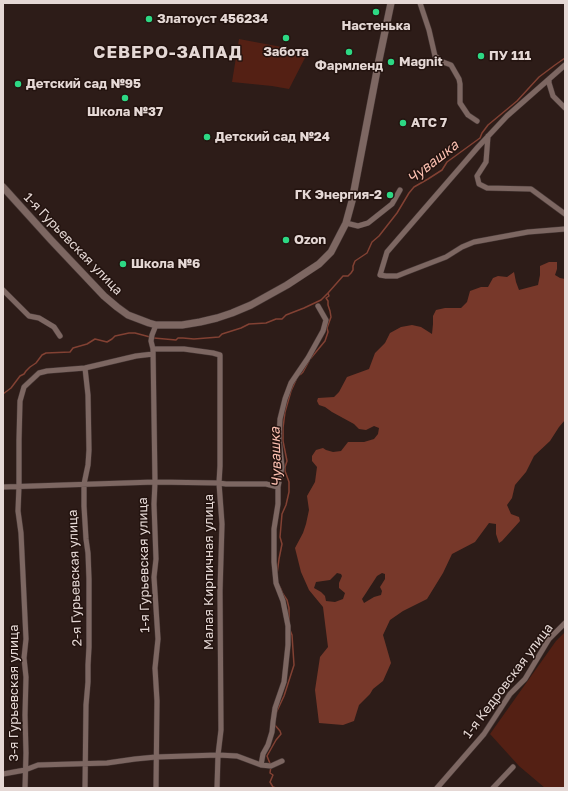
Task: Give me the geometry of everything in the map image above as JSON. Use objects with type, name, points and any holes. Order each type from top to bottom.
[{"type":"main road","name":"1-я Гурьевская улица","points":[[3,187],[104,296],[128,315],[149,323],[182,325],[200,322],[232,313],[251,305],[287,285],[319,264],[331,252],[346,223],[352,201],[391,3]]},
{"type":"street","points":[[420,3],[429,30],[435,56],[443,62],[452,65],[459,79],[460,103],[468,115],[477,121]]},
{"type":"street","points":[[565,65],[507,116],[488,136],[387,252],[380,275],[397,276],[446,257],[462,247],[474,242],[528,232],[565,230]]},
{"type":"street","points":[[549,79],[553,96],[565,108]]},
{"type":"street","points":[[488,136],[486,162],[477,176],[479,184],[487,188],[531,189],[565,214]]},
{"type":"street","points":[[346,223],[358,226],[368,223],[392,204],[400,190]]},
{"type":"street","points":[[3,290],[29,316],[40,318],[54,327],[60,336]]},
{"type":"street","points":[[261,765],[263,754],[268,745],[272,732],[275,708],[284,682],[288,645],[288,626],[283,601],[276,583],[274,562],[274,529],[278,504],[278,487],[282,467],[279,439],[280,420],[285,398],[291,383],[308,358],[323,331],[326,320],[318,306]]},
{"type":"street","name":"1-я Гурьевская улица","points":[[156,324],[152,335],[156,559],[154,577],[158,639],[155,668],[157,701],[156,788]]},
{"type":"street","name":"Малая Кирпичная улица","points":[[153,351],[184,349],[220,355],[219,483],[222,524],[220,592],[221,730],[218,755],[217,788]]},
{"type":"street","points":[[85,368],[153,351]]},
{"type":"street","name":"3-я Гурьевская улица","points":[[25,788],[26,677],[24,658],[26,640],[21,533],[18,511],[20,401],[24,387],[39,373],[85,368]]},
{"type":"street","name":"2-я Гурьевская улица","points":[[85,368],[88,395],[89,450],[84,484],[89,579],[89,647],[86,705],[85,788]]},
{"type":"street","points":[[3,487],[155,482],[266,484],[278,487]]},
{"type":"street","name":"1-я Кедровская улица","points":[[437,788],[484,734],[510,694],[525,679],[549,639],[565,623]]},
{"type":"street","points":[[3,774],[25,770],[38,765],[107,763],[156,757],[218,755],[236,756],[261,765],[271,766],[282,761]]},
{"type":"street","points":[[493,788],[513,766]]},
{"type":"shaded area","points":[[239,39],[308,52],[289,89],[232,82]]},
{"type":"shaded area","points":[[549,262],[557,262],[555,275],[565,279],[565,420],[550,441],[534,456],[526,472],[515,485],[512,498],[507,505],[511,514],[519,517],[520,521],[499,543],[496,534],[496,524],[489,523],[475,542],[452,554],[443,573],[427,599],[403,611],[390,620],[383,635],[391,663],[383,681],[373,689],[359,705],[354,721],[343,725],[319,723],[315,690],[320,657],[328,647],[323,607],[309,590],[301,572],[295,548],[306,524],[309,510],[307,496],[315,482],[317,467],[312,461],[312,456],[316,450],[323,448],[333,452],[341,451],[348,442],[364,442],[374,439],[378,434],[379,428],[374,426],[366,430],[359,429],[354,424],[319,405],[317,401],[318,398],[334,397],[339,392],[347,377],[369,369],[375,353],[385,343],[390,333],[401,327],[412,325],[421,327],[432,334],[433,316],[436,310],[445,308],[461,308],[467,302],[470,291],[481,287],[488,287],[493,278],[498,276],[507,277],[514,272],[519,290],[538,285],[540,266]],"holes":[[[337,573],[341,574],[342,576],[339,583],[339,588],[345,593],[343,599],[335,602],[326,601],[325,596],[314,588],[316,582],[330,580]],[[382,573],[385,574],[385,579],[380,587],[382,591],[381,595],[364,603],[362,599],[377,576]]]},
{"type":"shaded area","points":[[565,632],[565,788],[545,788],[519,766],[490,734],[556,641]]},
{"type":"waterway","name":"Чувашка","points":[[311,358],[325,341],[328,332],[327,328],[331,317],[326,298],[329,296],[328,293],[343,276],[348,276],[351,273],[355,261],[367,253],[372,242],[379,236],[397,213],[414,187],[442,170],[447,162],[480,138],[488,125],[517,101],[539,77],[565,58]]},
{"type":"waterway","points":[[154,338],[176,340],[178,338],[194,339],[219,337],[222,334],[249,324],[266,323],[276,319],[282,319],[286,315],[321,300],[328,293]]},
{"type":"waterway","points":[[3,394],[11,388],[20,376],[36,363],[42,355],[46,353],[70,352],[73,348],[87,344],[95,339],[107,342],[115,336],[129,333],[150,337]]},
{"type":"waterway","name":"Чувашка","points":[[299,375],[303,372],[309,361]]},
{"type":"waterway","name":"Чувашка","points":[[277,574],[282,544],[280,537],[282,514],[289,492],[289,482],[285,471],[287,461],[283,441],[283,428],[285,412],[296,380]]},
{"type":"waterway","name":"Чувашка","points":[[280,587],[287,600],[289,608],[289,621]]},
{"type":"waterway","name":"Чувашка","points":[[276,713],[284,696],[294,665],[292,635],[290,630]]},
{"type":"waterway","name":"Чувашка","points":[[274,724],[281,734],[267,756],[271,766],[270,773],[273,775],[270,782],[273,787],[276,788]]},
{"type":"place","name":"Настенька","points":[[376,12]]},
{"type":"place","name":"Златоуст 456234","points":[[149,19]]},
{"type":"place","name":"Забота","points":[[286,38]]},
{"type":"place","name":"Фармленд","points":[[349,52]]},
{"type":"place","name":"ПУ 111","points":[[481,56]]},
{"type":"place","name":"Magnit","points":[[391,62]]},
{"type":"place","name":"Детский сад №95","points":[[18,84]]},
{"type":"place","name":"Школа №37","points":[[125,98]]},
{"type":"place","name":"АТС 7","points":[[403,123]]},
{"type":"place","name":"Детский сад №24","points":[[207,137]]},
{"type":"place","name":"ГК Энергия-2","points":[[390,195]]},
{"type":"place","name":"Ozon","points":[[286,240]]},
{"type":"place","name":"Школа №6","points":[[123,264]]},
{"type":"district","name":"СЕВЕРО-ЗАПАД","points":[[168,53]]}]
